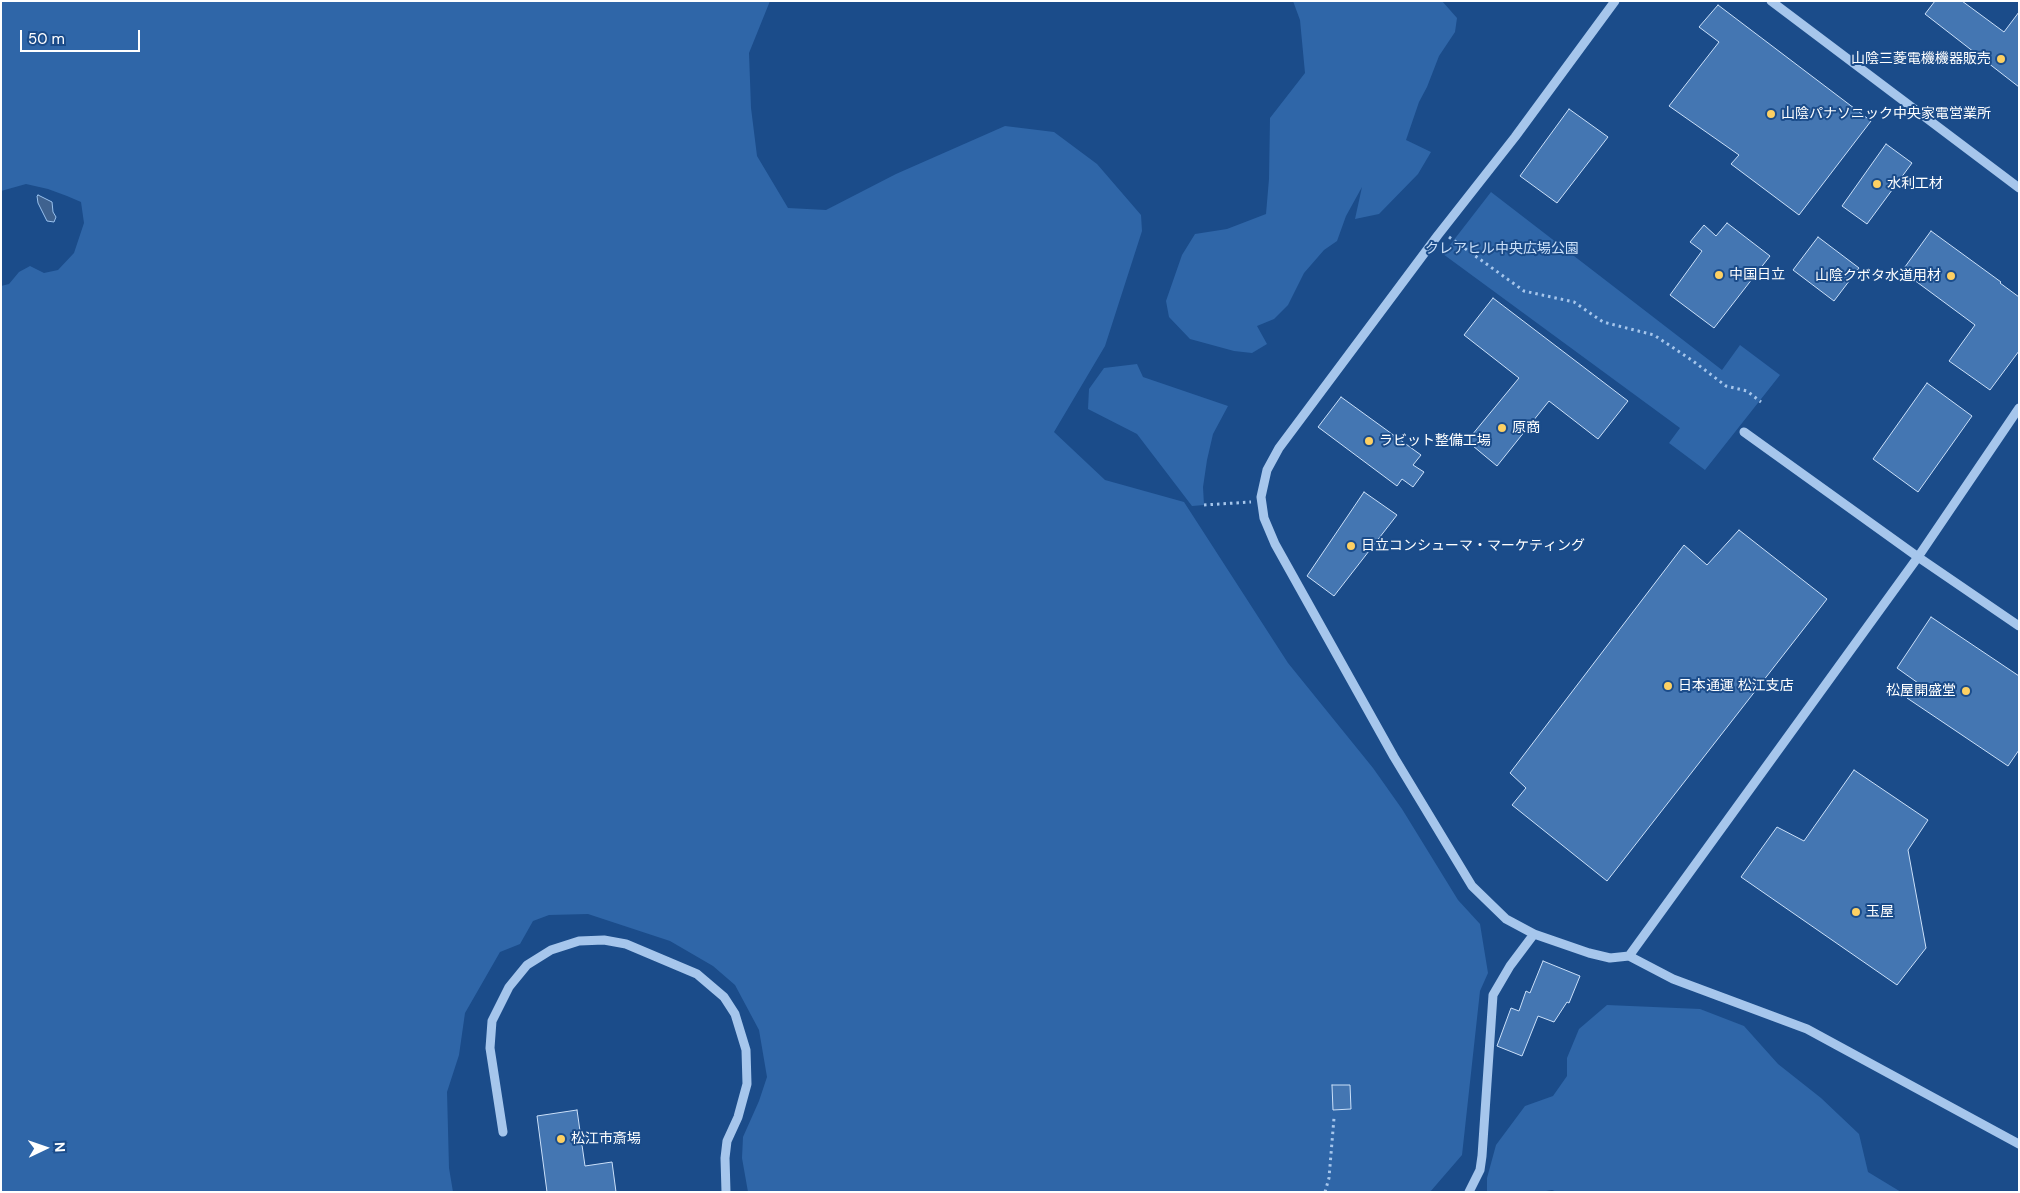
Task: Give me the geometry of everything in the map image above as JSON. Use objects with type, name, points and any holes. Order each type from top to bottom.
[{"type":"street","points":[[1615,1],[1515,137],[1438,235],[1278,448],[1267,470],[1261,497],[1264,518],[1275,544],[1394,757],[1472,886],[1506,919],[1534,934],[1596,954],[1610,958],[1628,956],[1673,979],[1807,1030],[2019,1144]]},
{"type":"street","points":[[1771,1],[2019,188]]},
{"type":"street","points":[[1628,956],[1918,557],[2019,408]]},
{"type":"street","points":[[1744,432],[1918,557],[2019,626]]},
{"type":"street","points":[[1469,1192],[1480,1170],[1482,1156],[1493,996],[1510,966],[1534,934]]},
{"type":"street","points":[[503,1132],[490,1048],[492,1021],[509,987],[527,965],[551,950],[579,941],[604,940],[626,944],[696,974],[724,997],[735,1014],[746,1050],[747,1084],[738,1117],[727,1141],[725,1158],[726,1192]]},
{"type":"path","points":[[1448,236],[1524,291],[1574,302],[1603,322],[1654,335],[1726,386],[1747,391],[1761,402]]},
{"type":"path","points":[[1204,505],[1251,502]]},
{"type":"path","points":[[1324,1192],[1329,1178],[1334,1118]]},
{"type":"green space","points":[[1,1],[770,1],[749,53],[751,108],[757,156],[788,208],[826,210],[896,174],[1005,126],[1054,132],[1097,164],[1141,215],[1142,231],[1105,346],[1054,432],[1105,480],[1184,502],[1288,663],[1373,768],[1402,809],[1458,900],[1480,924],[1488,973],[1480,991],[1462,1155],[1430,1192],[748,1192],[742,1158],[743,1137],[767,1077],[759,1030],[735,985],[713,966],[670,941],[588,914],[549,915],[533,921],[520,944],[500,952],[465,1013],[459,1055],[447,1092],[449,1168],[453,1192],[1,1192],[1,286],[9,284],[19,272],[30,266],[44,273],[58,270],[74,253],[84,223],[81,202],[67,196],[26,184],[1,191]]},
{"type":"green space","points":[[1293,1],[1442,1],[1457,18],[1455,32],[1439,56],[1419,102],[1406,140],[1431,152],[1418,174],[1379,214],[1355,219],[1362,187],[1346,216],[1337,241],[1324,250],[1304,273],[1288,305],[1274,319],[1257,326],[1267,344],[1252,353],[1234,351],[1190,339],[1169,317],[1166,301],[1182,255],[1195,234],[1227,229],[1266,214],[1269,179],[1270,118],[1305,73],[1300,20]]},
{"type":"green space","name":"クレアヒル中央広場公園","points":[[1491,192],[1722,370],[1740,345],[1780,375],[1705,470],[1669,443],[1680,428],[1443,254]]},
{"type":"green space","points":[[1137,364],[1143,377],[1228,406],[1213,434],[1203,487],[1204,505],[1192,506],[1137,434],[1088,409],[1089,389],[1104,368]]},
{"type":"green space","points":[[1607,1005],[1700,1009],[1744,1026],[1778,1064],[1821,1098],[1859,1134],[1868,1172],[1901,1192],[1557,1192],[1552,1190],[1540,1192],[1487,1192],[1487,1178],[1496,1145],[1525,1106],[1553,1096],[1567,1076],[1567,1058],[1579,1029]]},
{"type":"shaded area","points":[[38,195],[52,202],[53,212],[56,217],[54,222],[47,221],[38,203]]},
{"type":"building","name":"山陰三菱電機機器販売","points":[[1935,1],[1962,1],[2004,32],[2019,12],[2019,87],[1925,14]]},
{"type":"building","name":"山陰パナソニック中央家電営業所","points":[[1718,5],[1871,121],[1799,215],[1731,164],[1739,155],[1669,106],[1719,42],[1699,27]]},
{"type":"building","points":[[1569,109],[1608,137],[1557,203],[1520,176]]},
{"type":"building","name":"水利工材","points":[[1886,144],[1912,163],[1867,224],[1842,206]]},
{"type":"building","name":"中国日立","points":[[1727,223],[1770,256],[1714,328],[1670,295],[1702,251],[1690,242],[1704,225],[1716,236]]},
{"type":"building","points":[[1931,231],[2019,297],[2019,351],[1990,390],[1949,361],[1975,325],[1902,271]]},
{"type":"building","points":[[1818,237],[1859,268],[1834,301],[1793,270]]},
{"type":"building","points":[[1493,298],[1628,401],[1598,439],[1549,401],[1497,466],[1467,441],[1519,378],[1464,335]]},
{"type":"building","points":[[1927,383],[1972,416],[1918,492],[1873,459]]},
{"type":"building","name":"ラビット整備工場","points":[[1341,397],[1421,455],[1413,465],[1424,472],[1413,487],[1402,479],[1397,486],[1318,427]]},
{"type":"building","name":"日立コンシューマ・マーケティング","points":[[1364,492],[1397,515],[1334,596],[1307,576]]},
{"type":"building","name":"日本通運 松江支店","points":[[1739,530],[1827,599],[1607,881],[1512,805],[1526,788],[1510,773],[1684,545],[1707,565]]},
{"type":"building","name":"松屋開盛堂","points":[[1931,617],[2019,676],[2019,750],[2008,766],[1907,698],[1918,683],[1897,668]]},
{"type":"building","name":"玉屋","points":[[1854,770],[1928,820],[1908,850],[1926,948],[1897,985],[1741,877],[1777,827],[1804,841]]},
{"type":"building","points":[[1543,961],[1580,976],[1569,1003],[1567,1002],[1554,1022],[1538,1016],[1522,1056],[1497,1046],[1511,1008],[1519,1011],[1526,991],[1530,993]]},
{"type":"building","points":[[1332,1085],[1350,1085],[1351,1109],[1333,1110]]},
{"type":"building","name":"松江市斎場","points":[[577,1110],[585,1166],[612,1162],[616,1192],[547,1192],[537,1116]]},
{"type":"place","name":"山陰三菱電機機器販売","points":[[2001,59]]},
{"type":"place","name":"山陰パナソニック中央家電営業所","points":[[1771,114]]},
{"type":"place","name":"水利工材","points":[[1877,184]]},
{"type":"place","name":"中国日立","points":[[1719,275]]},
{"type":"place","name":"山陰クボタ水道用材","points":[[1951,276]]},
{"type":"place","name":"原商","points":[[1502,428]]},
{"type":"place","name":"ラビット整備工場","points":[[1369,441]]},
{"type":"place","name":"日立コンシューマ・マーケティング","points":[[1351,546]]},
{"type":"place","name":"日本通運 松江支店","points":[[1668,686]]},
{"type":"place","name":"松屋開盛堂","points":[[1966,691]]},
{"type":"place","name":"玉屋","points":[[1856,912]]},
{"type":"place","name":"松江市斎場","points":[[561,1139]]}]
